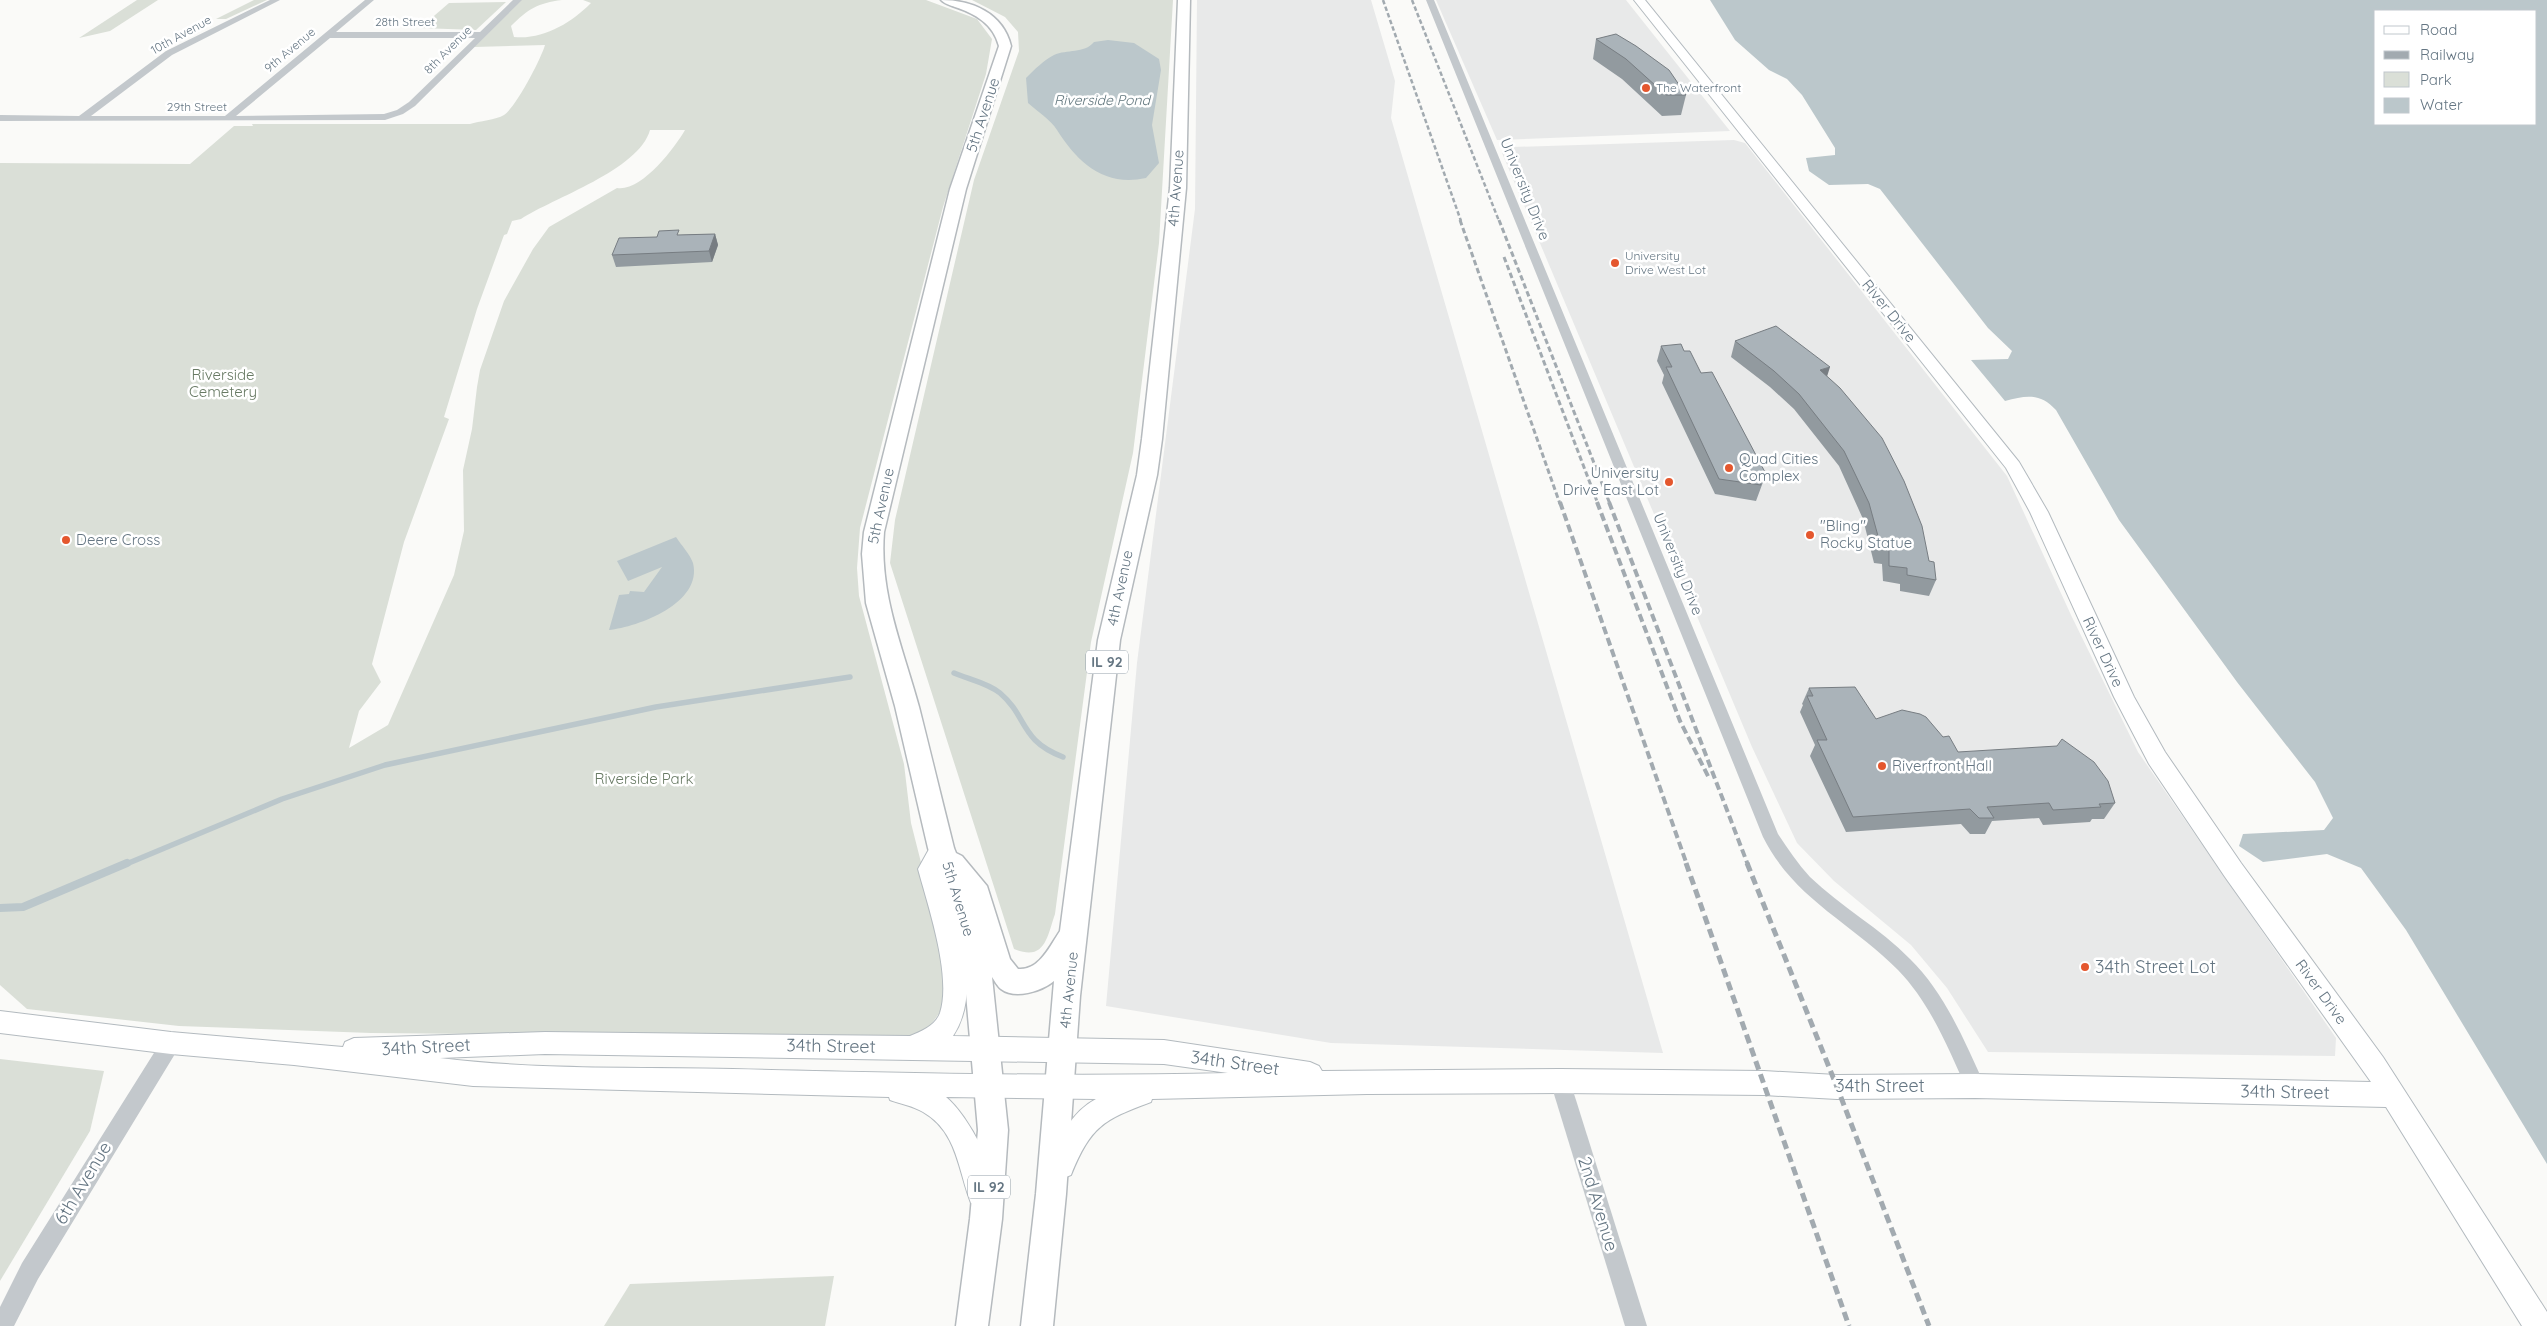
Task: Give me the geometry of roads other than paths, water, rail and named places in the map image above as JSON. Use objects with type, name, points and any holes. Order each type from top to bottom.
[{"type":"main road","name":"5th Avenue","points":[[947,0],[988,18],[1001,31],[1005,46],[956,197],[874,532],[872,554],[877,603],[907,706],[941,848],[968,928],[979,982],[986,1048]]},
{"type":"main road","name":"4th Avenue","points":[[1037,1326],[1051,1194],[1066,996],[1109,640],[1147,475],[1152,439],[1178,188],[1184,0]]},
{"type":"main road","points":[[941,848],[978,894],[998,964],[1011,981],[1023,983],[1033,981],[1044,974],[1075,932]]},
{"type":"main road","name":"IL 92","points":[[972,1326],[986,1219],[993,1130],[986,1048]]},
{"type":"street","name":"10th Avenue","points":[[80,119],[168,54],[276,0]]},
{"type":"street","name":"9th Avenue","points":[[227,119],[370,0]]},
{"type":"street","name":"8th Avenue","points":[[394,114],[412,104],[518,0]]},
{"type":"street","name":"University Drive","points":[[1430,0],[1771,837],[1786,860],[1805,882],[1879,940],[1906,966],[1940,1014],[1976,1086]]},
{"type":"street","name":"River Drive","points":[[1639,0],[2014,466],[2038,512],[2124,697],[2157,758],[2233,870],[2374,1065],[2539,1326]]},
{"type":"street","name":"28th Street","points":[[328,35],[481,35]]},
{"type":"street","name":"29th Street","points":[[0,118],[365,119],[394,114]]},
{"type":"street","points":[[909,1047],[935,1038],[945,1028],[952,1014],[956,980],[953,957],[929,869],[941,848]]},
{"type":"street","name":"34th Street","points":[[0,1022],[171,1043],[294,1053],[473,1074],[990,1086],[1162,1087],[1367,1082],[1560,1082],[1846,1087],[1976,1086],[2394,1095]]},
{"type":"street","name":"6th Avenue","points":[[2,1326],[40,1254],[171,1043]]},
{"type":"street","name":"34th Street","points":[[294,1053],[545,1043],[1164,1052],[1367,1082]]},
{"type":"street","name":"2nd Avenue","points":[[1560,1082],[1636,1326]]},
{"type":"street","points":[[857,1084],[913,1093],[946,1111],[966,1139],[978,1179],[986,1219]]},
{"type":"street","points":[[1051,1194],[1069,1142],[1079,1127],[1104,1107],[1118,1099],[1162,1087]]},
{"type":"street","points":[[956,1326],[980,1274]]},
{"type":"water","points":[[1710,0],[2547,0],[2547,1164],[2406,930],[2361,868],[2327,854],[2263,862],[2239,846],[2243,834],[2324,830],[2333,818],[2315,782],[2237,682],[2119,520],[2056,410],[2039,398],[2020,397],[2005,401],[1971,360],[2008,359],[2012,351],[1988,328],[1880,189],[1868,184],[1829,185],[1809,171],[1806,158],[1835,155],[1835,148],[1802,95],[1787,79],[1769,70],[1735,40]]},
{"type":"water","name":"Riverside Pond","points":[[1108,40],[1134,43],[1159,59],[1161,70],[1152,125],[1159,163],[1146,178],[1117,179],[1094,170],[1074,153],[1054,126],[1028,103],[1026,78],[1043,63],[1059,53],[1080,50],[1094,42]]},
{"type":"water","points":[[676,537],[693,563],[693,577],[688,590],[678,601],[651,618],[636,624],[609,630],[619,595],[629,594],[630,591],[644,592],[662,567],[628,581],[617,561]]},
{"type":"waterway","points":[[954,673],[984,684],[1000,693],[1009,702],[1031,736],[1049,750],[1063,757]]},
{"type":"waterway","points":[[124,865],[282,799],[385,765],[656,707],[850,677]]},
{"type":"waterway","points":[[0,908],[23,907],[127,863]]},
{"type":"railway","points":[[1383,0],[1461,221]]},
{"type":"railway","points":[[1412,0],[1499,221]]},
{"type":"railway","points":[[1460,220],[1560,504]]},
{"type":"railway","points":[[1499,220],[1610,504]]},
{"type":"railway","points":[[1504,257],[1598,504]]},
{"type":"railway","points":[[1560,502],[1687,865]]},
{"type":"railway","points":[[1597,502],[1680,721],[1709,778]]},
{"type":"railway","points":[[1609,502],[1748,865]]},
{"type":"railway","points":[[1686,863],[1849,1326]]},
{"type":"railway","points":[[1747,863],[1837,1087],[1929,1326]]},
{"type":"place","name":"The Waterfront","points":[[1646,88]]},
{"type":"place","name":"University Drive West Lot","points":[[1615,263]]},
{"type":"place","name":"Quad Cities Complex","points":[[1729,468]]},
{"type":"place","name":"University Drive East Lot","points":[[1669,482]]},
{"type":"place","name":"\"Bling\" Rocky Statue","points":[[1810,535]]},
{"type":"place","name":"Deere Cross","points":[[66,540]]},
{"type":"place","name":"Riverfront Hall","points":[[1882,766]]},
{"type":"place","name":"34th Street Lot","points":[[2085,967]]},
{"type":"park label","name":"Riverside Cemetery","points":[[223,384]]},
{"type":"park label","name":"Riverside Park","points":[[644,779]]}]
